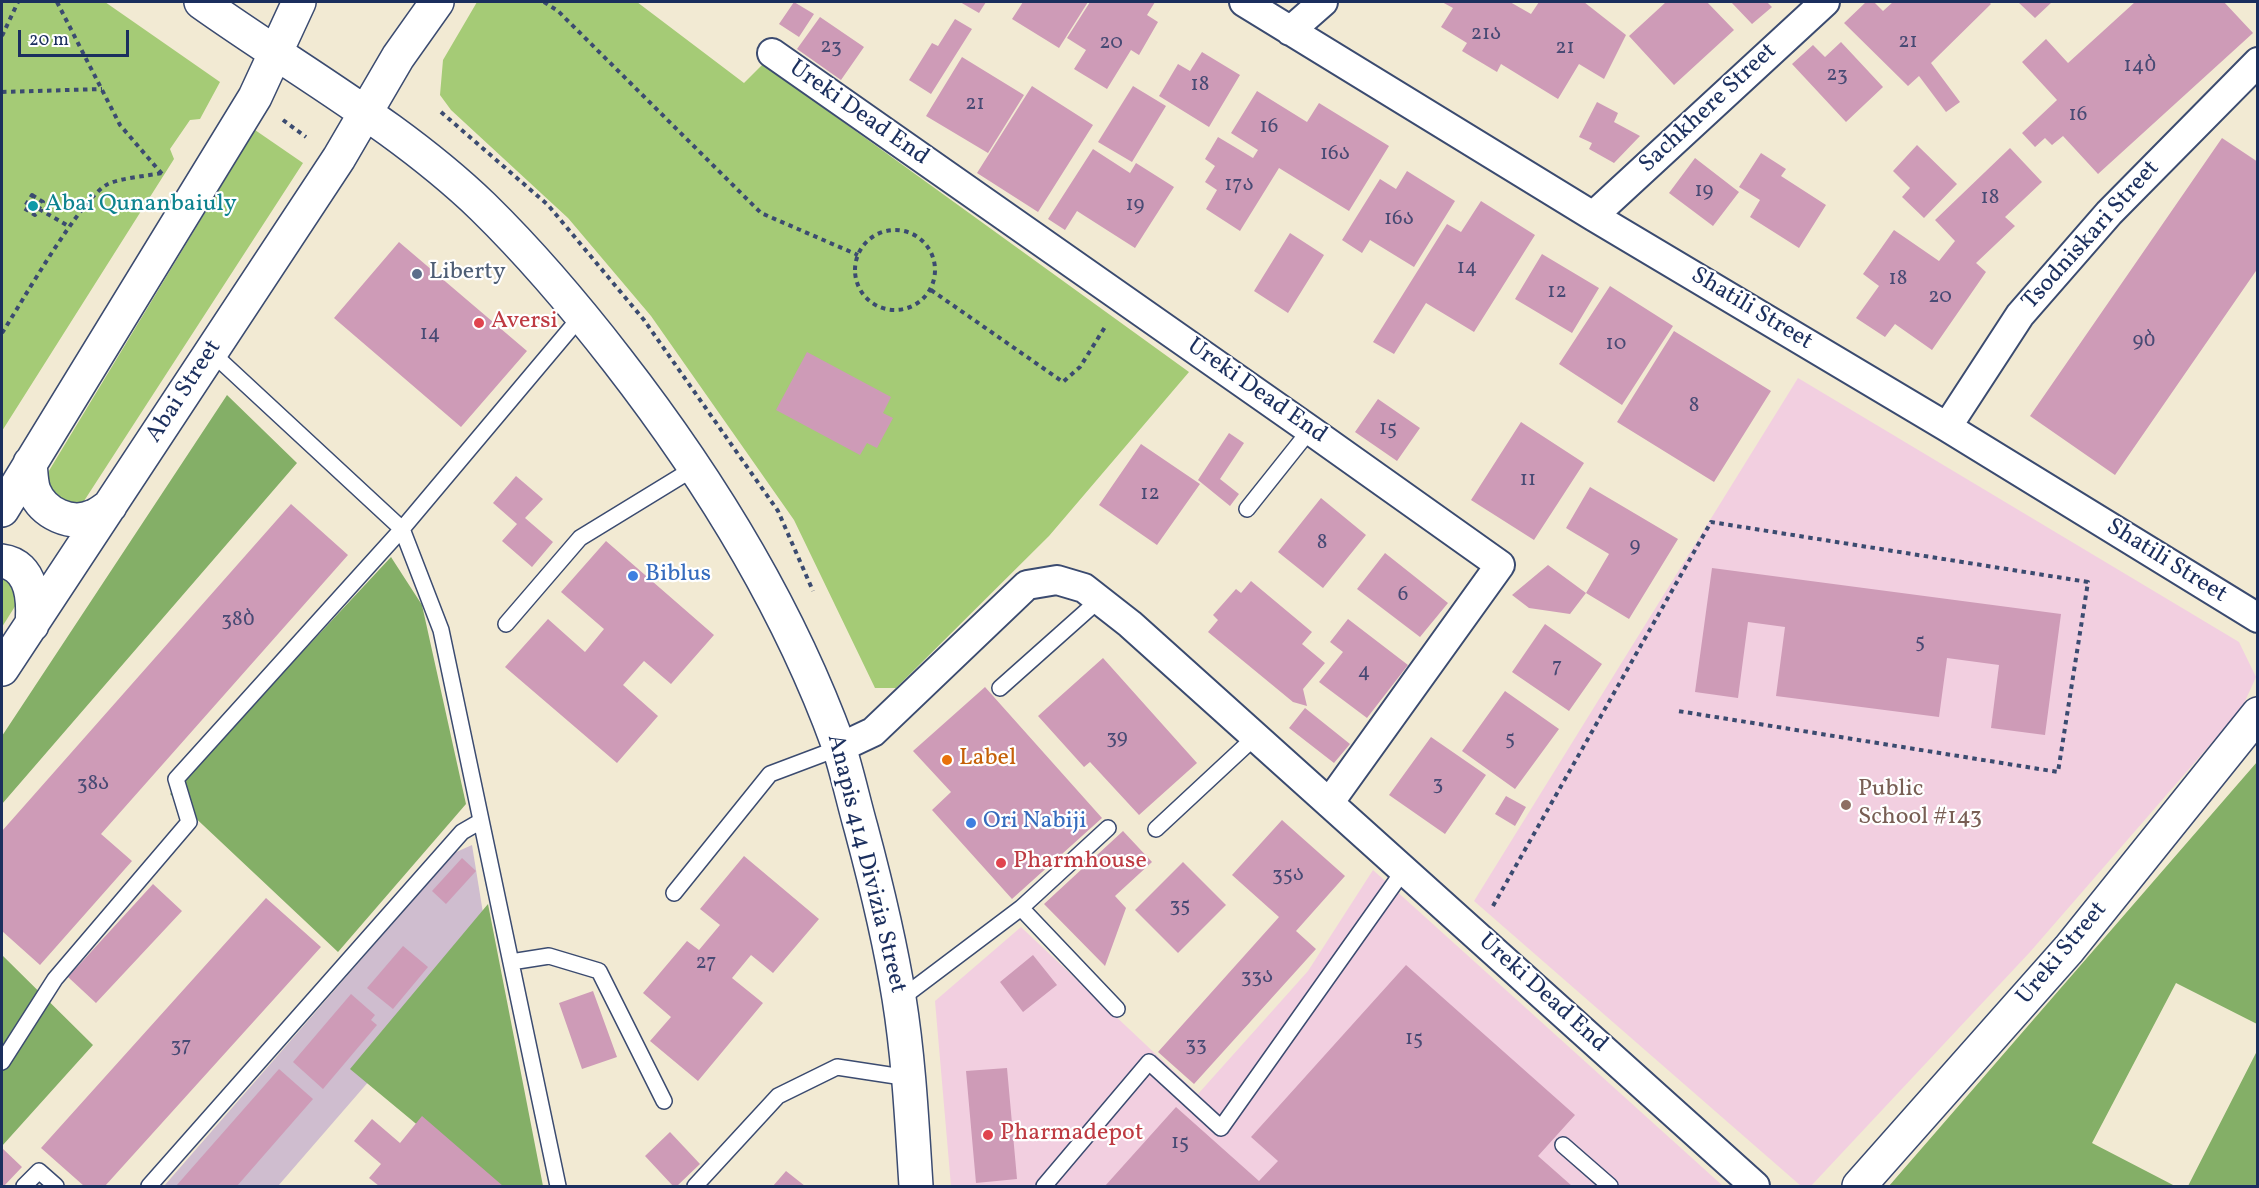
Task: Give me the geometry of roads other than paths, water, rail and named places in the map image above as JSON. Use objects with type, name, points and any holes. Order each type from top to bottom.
[{"type":"street","name":"Anapis 414 Divizia Street","points":[[201,2],[412,146],[482,207],[582,315],[663,420],[696,467],[750,556],[812,678],[839,748],[886,929],[899,1000],[909,1078],[916,1186]]},
{"type":"street","points":[[2,510],[255,96],[299,2]]},
{"type":"street","name":"Abai Street","points":[[2,669],[339,158],[398,57],[437,2]]},
{"type":"street","name":"Shatili Street","points":[[1244,2],[2258,618]]},
{"type":"street","points":[[1290,32],[1323,2]]},
{"type":"street","name":"Sachkhere Street","points":[[1593,216],[1825,2]]},
{"type":"street","name":"Ureki Dead End","points":[[772,53],[1500,565],[1329,803]]},
{"type":"street","name":"Tsodniskari Street","points":[[1947,427],[2020,315],[2109,213],[2258,62]]},
{"type":"street","points":[[30,463],[33,490],[44,507],[61,518],[77,520],[92,517],[110,506]]},
{"type":"street","points":[[2,561],[20,568],[30,583],[33,603],[32,625]]},
{"type":"street","name":"Ureki Dead End","points":[[839,748],[873,732],[1027,585],[1057,580],[1084,588],[1130,624],[1755,1186]]},
{"type":"street","name":"Ureki Street","points":[[1859,1186],[2069,949],[2258,714]]},
{"type":"lane","points":[[2,1062],[55,979],[189,822],[176,779],[402,529],[582,315]]},
{"type":"lane","points":[[211,352],[402,529],[441,630],[558,1186]]},
{"type":"lane","points":[[1247,508],[1310,430]]},
{"type":"lane","points":[[506,624],[580,538],[696,467]]},
{"type":"lane","points":[[1000,688],[1100,599]]},
{"type":"lane","points":[[1156,829],[1255,737]]},
{"type":"lane","points":[[674,893],[770,774],[839,748]]},
{"type":"lane","points":[[149,1186],[462,832],[481,821]]},
{"type":"lane","points":[[899,1000],[1021,909],[1108,828]]},
{"type":"lane","points":[[1044,1186],[1149,1062],[1221,1128],[1404,870]]},
{"type":"lane","points":[[1021,909],[1117,1009]]},
{"type":"lane","points":[[511,962],[549,956],[599,971],[664,1101]]},
{"type":"lane","points":[[695,1186],[778,1096],[837,1067],[909,1078]]},
{"type":"lane","points":[[1563,1145],[1610,1186]]},
{"type":"lane","points":[[24,1186],[39,1171],[56,1186]]},
{"type":"place","name":"Abai Qunanbaiuly","points":[[33,206]]},
{"type":"place","name":"Liberty","points":[[417,274]]},
{"type":"place","name":"Aversi","points":[[479,323]]},
{"type":"place","name":"Biblus","points":[[633,576]]},
{"type":"place","name":"Label","points":[[947,760]]},
{"type":"place","name":"Public School #143","points":[[1846,805]]},
{"type":"place","name":"Ori Nabiji","points":[[971,823]]},
{"type":"place","name":"Pharmhouse","points":[[1001,863]]},
{"type":"place","name":"Pharmadepot","points":[[988,1135]]}]
